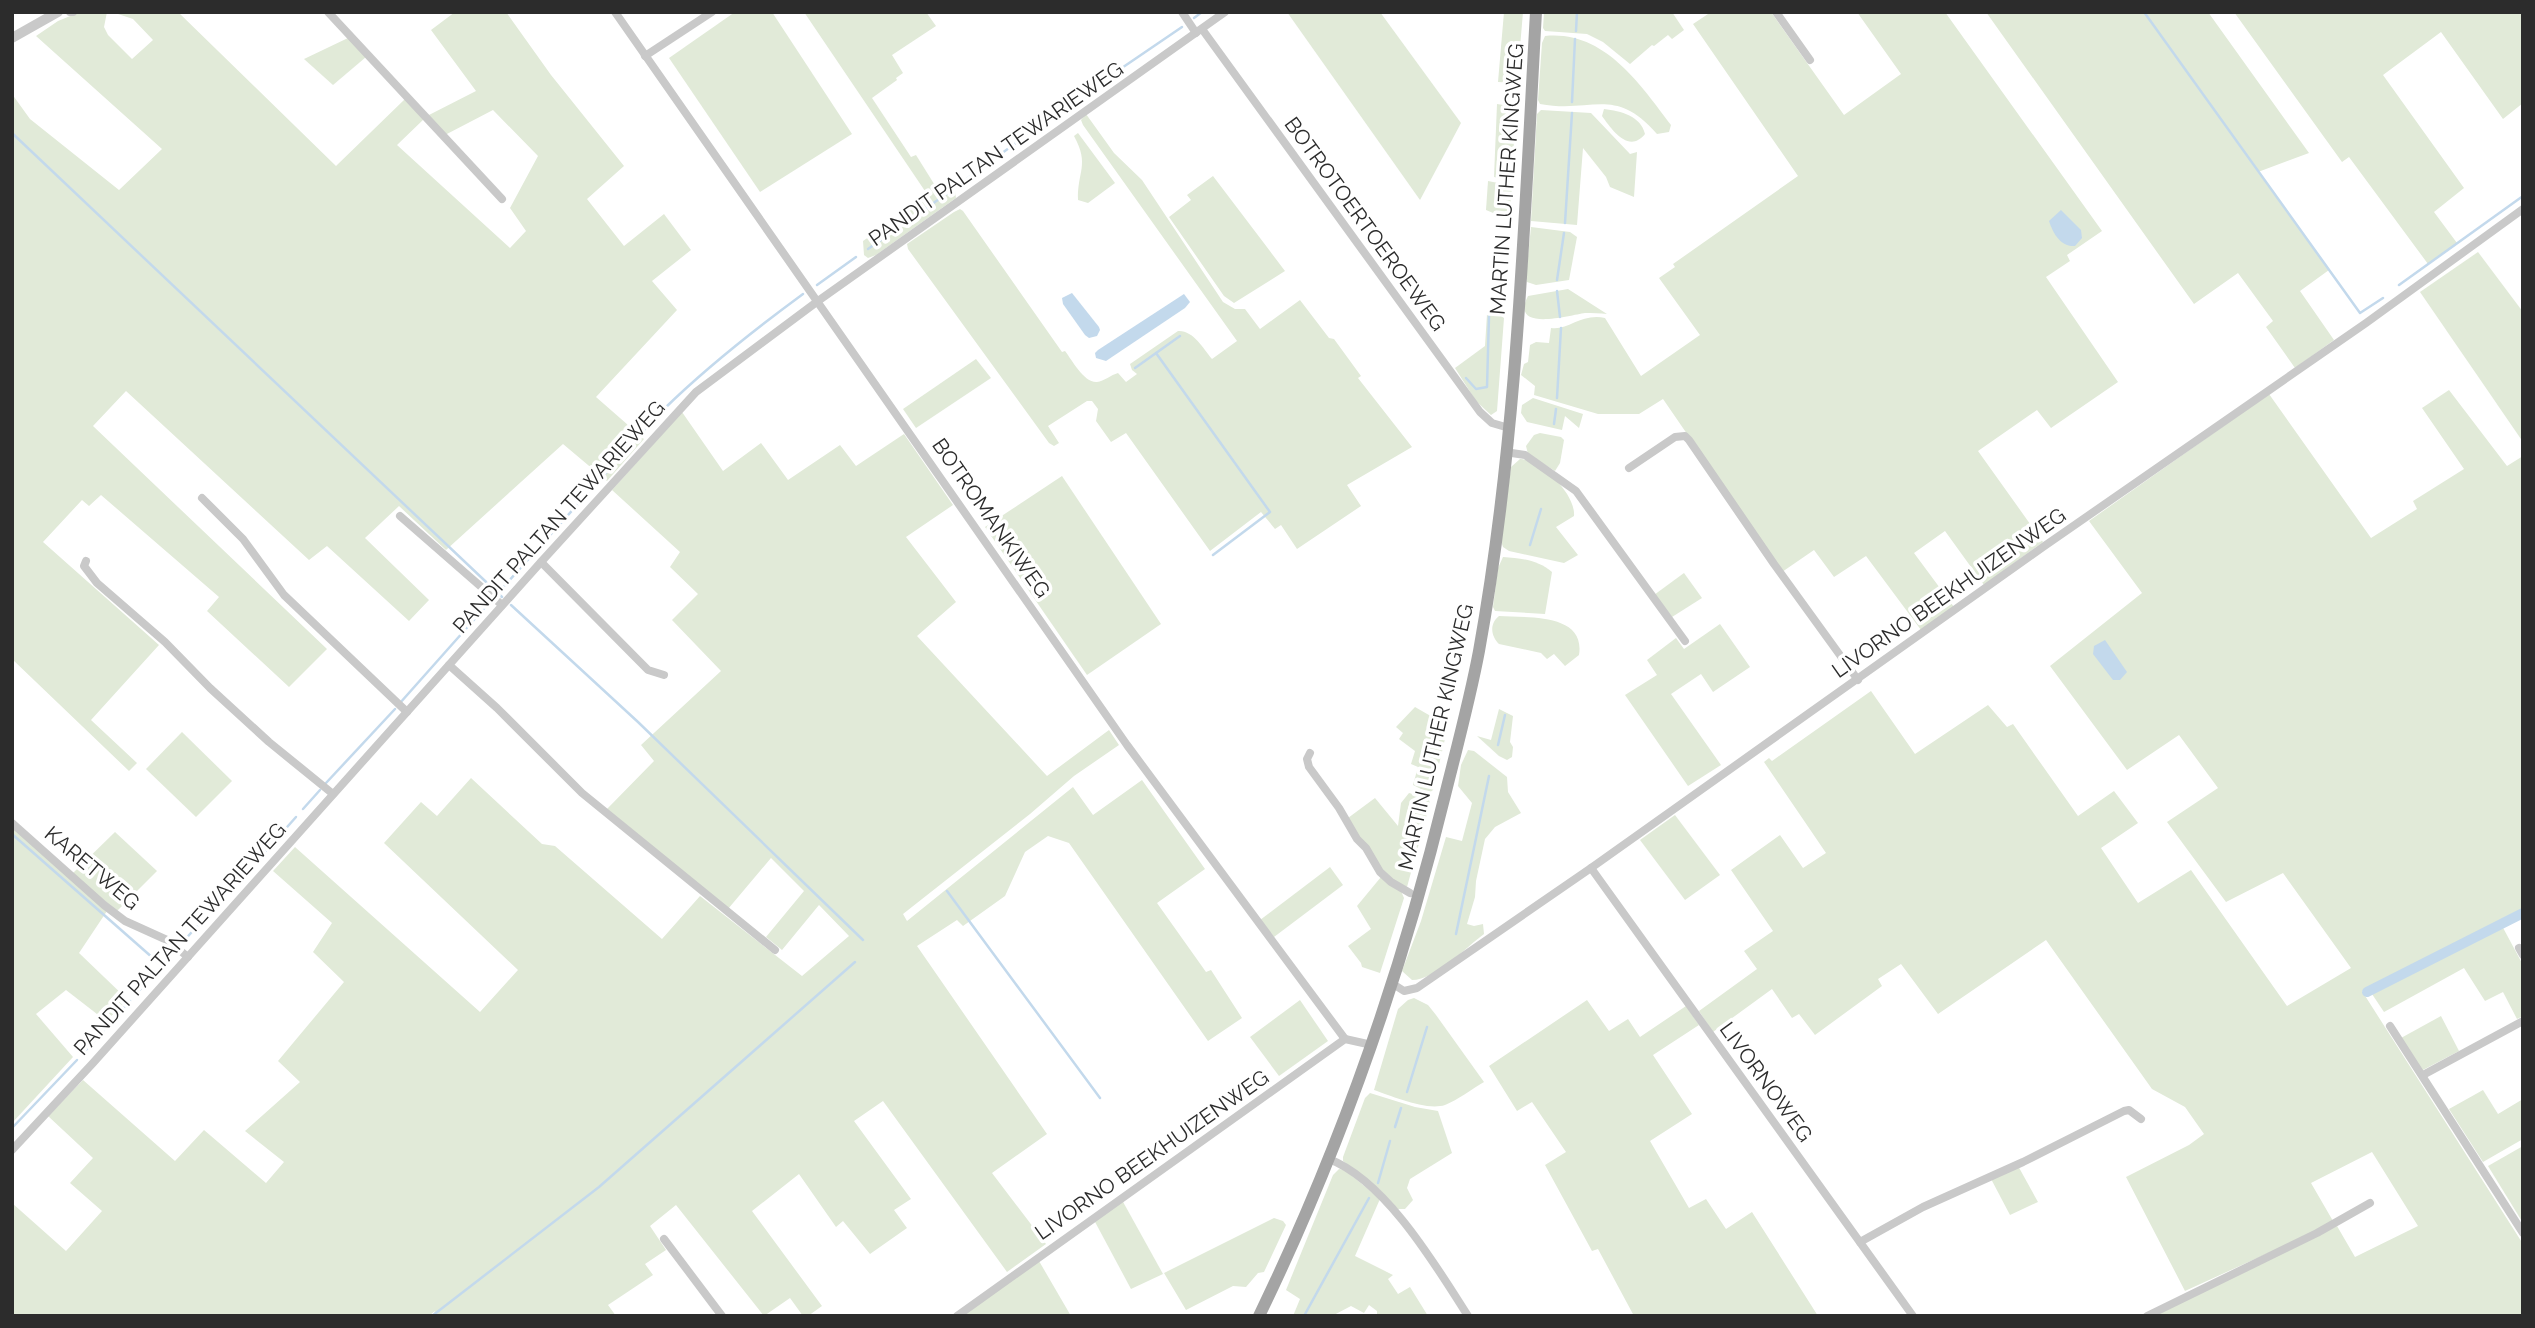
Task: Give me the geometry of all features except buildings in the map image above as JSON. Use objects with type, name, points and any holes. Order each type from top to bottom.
[{"type":"main road","name":"MARTIN LUTHER KINGWEG","points":[[1259,1316],[1329,1159],[1392,984],[1427,866],[1478,653],[1497,532],[1509,428],[1536,12]]},
{"type":"street","points":[[12,38],[58,12]]},
{"type":"street","points":[[328,12],[502,199]]},
{"type":"street","name":"BOTROMANKIWEG","points":[[615,12],[1127,745],[1345,1039]]},
{"type":"street","points":[[645,56],[712,12]]},
{"type":"street","name":"BOTROTOERTOEROEWEG","points":[[1182,12],[1199,31],[1480,412],[1492,424],[1509,428]]},
{"type":"street","name":"PANDIT PALTAN TEWARIEWEG","points":[[12,1150],[696,392],[818,301],[1225,12]]},
{"type":"street","points":[[1776,12],[1810,60]]},
{"type":"street","name":"LIVORNO BEEKHUIZENWEG","points":[[1392,984],[1404,990],[1417,988],[1591,869],[2043,547],[2366,323],[2523,209]]},
{"type":"street","points":[[1629,468],[1675,437],[1685,436],[1858,680]]},
{"type":"street","points":[[1505,453],[1525,455],[1576,491],[1685,641]]},
{"type":"street","points":[[202,498],[243,539],[284,595],[407,712]]},
{"type":"street","points":[[400,516],[502,605]]},
{"type":"street","points":[[86,561],[84,566],[97,583],[165,642],[269,742],[333,794]]},
{"type":"street","points":[[541,562],[648,670],[664,675]]},
{"type":"street","points":[[449,665],[497,708],[582,793],[775,950]]},
{"type":"street","points":[[1310,753],[1307,759],[1310,767],[1380,872],[1410,893]]},
{"type":"street","name":"KARETWEG","points":[[12,823],[125,921],[167,940],[188,957]]},
{"type":"street","name":"LIVORNOWEG","points":[[1591,869],[1913,1316]]},
{"type":"street","points":[[2423,1075],[2523,1021]]},
{"type":"street","points":[[2390,1026],[2523,1233]]},
{"type":"street","points":[[1345,1039],[1371,1045]]},
{"type":"street","name":"LIVORNO BEEKHUIZENWEG","points":[[957,1316],[1345,1039]]},
{"type":"street","points":[[1860,1242],[1923,1207],[2023,1162],[2123,1111],[2129,1110],[2141,1118]]},
{"type":"street","points":[[1329,1159],[1358,1175],[1400,1216],[1468,1316]]},
{"type":"street","points":[[2147,1316],[2317,1233],[2370,1203]]},
{"type":"street","points":[[664,1239],[722,1316]]},
{"type":"green space","points":[[80,12],[107,12],[104,27],[108,35],[132,59],[153,40],[133,19],[112,12],[178,12],[336,166],[405,99],[424,119],[397,145],[510,248],[526,231],[510,208],[538,156],[493,110],[445,135],[427,116],[476,91],[431,30],[455,12],[506,12],[551,75],[624,166],[587,199],[624,246],[664,214],[691,250],[652,281],[677,310],[596,397],[644,439],[607,481],[563,444],[446,550],[399,506],[365,538],[429,600],[409,621],[327,546],[309,560],[126,391],[93,426],[327,649],[289,687],[207,611],[219,597],[101,495],[89,506],[82,500],[43,542],[159,645],[91,720],[137,763],[129,771],[12,659],[12,94],[30,119],[119,190],[162,149],[36,36],[58,21]]},
{"type":"green space","points":[[735,12],[772,12],[852,134],[760,192],[669,58]]},
{"type":"green space","points":[[804,12],[926,12],[936,26],[892,55],[903,73],[872,98],[911,157],[916,155],[936,187],[945,183],[955,191],[956,198],[868,258],[864,255],[863,241],[926,198],[927,194]]},
{"type":"green space","points":[[1287,12],[1380,12],[1461,123],[1420,200]]},
{"type":"green space","points":[[1504,12],[1523,12],[1517,83],[1498,82]]},
{"type":"green space","points":[[1544,12],[1672,12],[1684,30],[1672,39],[1668,35],[1652,45],[1630,64],[1603,42],[1587,34],[1545,31]]},
{"type":"green space","points":[[1711,12],[1771,12],[1844,115],[1901,74],[1857,12],[1945,12],[2102,231],[2067,255],[2070,261],[2046,277],[2118,382],[2051,428],[2037,410],[1978,451],[2043,542],[1984,585],[1945,531],[1914,553],[1954,607],[1921,630],[1866,556],[1834,577],[1814,550],[1782,572],[1663,399],[1639,414],[1598,414],[1534,395],[1535,386],[1521,375],[1524,364],[1528,362],[1530,345],[1536,342],[1549,343],[1551,328],[1589,318],[1605,318],[1641,376],[1700,335],[1659,278],[1675,267],[1673,264],[1798,176],[1693,24]]},
{"type":"green space","points":[[1986,12],[2208,12],[2309,153],[2258,172],[2329,270],[2300,291],[2334,340],[2295,368],[2266,327],[2273,321],[2238,273],[2194,304]]},
{"type":"green space","points":[[2234,12],[2523,12],[2523,103],[2503,119],[2441,32],[2383,75],[2464,188],[2434,212],[2457,243],[2428,264],[2349,157],[2342,162]]},
{"type":"green space","points":[[1545,36],[1566,36],[1603,51],[1647,93],[1671,125],[1669,132],[1657,134],[1642,119],[1615,106],[1540,104],[1538,100],[1542,43]]},
{"type":"green space","points":[[348,38],[366,57],[333,85],[304,59]]},
{"type":"green space","points":[[1497,104],[1516,107],[1512,175],[1509,180],[1494,177]]},
{"type":"green space","points":[[1604,109],[1635,119],[1645,134],[1633,142],[1621,138],[1602,116]]},
{"type":"green space","points":[[1541,110],[1591,113],[1630,154],[1637,152],[1634,197],[1610,187],[1606,177],[1583,148],[1577,225],[1531,221],[1537,114]]},
{"type":"green space","points":[[1086,114],[1114,153],[1142,180],[1223,302],[1235,309],[1245,309],[1260,329],[1300,300],[1329,338],[1334,339],[1361,376],[1358,378],[1412,447],[1347,485],[1361,506],[1297,549],[1281,525],[1275,529],[1261,512],[1210,551],[1126,433],[1111,442],[1096,421],[1098,409],[1092,401],[1087,401],[1048,426],[1059,443],[1054,446],[1049,443],[908,249],[907,244],[954,212],[960,209],[963,211],[1062,352],[1065,351],[1083,375],[1092,381],[1097,382],[1118,373],[1126,382],[1137,374],[1130,364],[1178,331],[1193,337],[1212,359],[1237,341],[1083,125],[1081,120]]},
{"type":"green space","points":[[1078,133],[1115,183],[1088,203],[1078,200],[1082,162],[1074,136]]},
{"type":"green space","points":[[1213,176],[1285,271],[1234,303],[1224,296],[1169,217],[1191,200],[1187,195]]},
{"type":"green space","points":[[1488,181],[1512,188],[1509,216],[1486,210]]},
{"type":"green space","points":[[1531,227],[1570,232],[1577,237],[1569,280],[1536,285],[1527,282]]},
{"type":"green space","points":[[2478,252],[2523,312],[2523,442],[2420,292]]},
{"type":"green space","points":[[1568,289],[1607,314],[1585,313],[1544,319],[1527,315],[1524,307],[1528,296]]},
{"type":"green space","points":[[1487,314],[1498,314],[1504,318],[1497,411],[1491,415],[1476,401],[1455,368],[1485,346]]},
{"type":"green space","points":[[976,359],[991,378],[916,428],[903,409]]},
{"type":"green space","points":[[2449,390],[2507,466],[2523,456],[2523,910],[2362,991],[2523,1244],[2523,1316],[2153,1316],[2337,1226],[2355,1257],[2418,1226],[2372,1152],[2311,1183],[2333,1221],[2185,1291],[2126,1177],[2189,1145],[2204,1134],[2185,1107],[2152,1089],[2046,940],[1938,1014],[1901,964],[1878,979],[1882,986],[1815,1035],[1799,1014],[1792,1018],[1772,989],[1713,1032],[1699,1011],[1757,969],[1744,951],[1773,931],[1731,870],[1780,835],[1803,868],[1826,853],[1764,762],[1769,758],[1772,761],[1871,691],[1915,754],[1988,705],[2007,727],[2013,724],[2078,816],[2114,791],[2138,823],[2101,848],[2138,903],[2191,870],[2287,1006],[2351,968],[2283,873],[2226,902],[2167,822],[2218,788],[2179,735],[2127,770],[2050,666],[2142,593],[2089,521],[2269,394],[2371,538],[2417,509],[2413,501],[2464,469],[2422,408]]},
{"type":"green space","points":[[1533,398],[1583,414],[1579,428],[1565,416],[1562,430],[1527,422],[1521,413],[1522,405]]},
{"type":"green space","points":[[682,412],[723,471],[761,443],[788,480],[840,445],[856,466],[904,434],[953,505],[906,537],[956,602],[917,636],[1047,776],[1109,730],[1119,745],[1074,776],[903,914],[907,921],[1073,787],[1093,815],[1142,780],[1205,869],[1157,903],[1206,972],[1211,970],[1242,1018],[1208,1041],[1069,843],[1048,836],[1025,852],[1005,896],[963,926],[957,920],[917,946],[1047,1134],[992,1173],[1046,1244],[1007,1272],[883,1101],[854,1121],[911,1199],[894,1210],[907,1228],[870,1254],[843,1221],[836,1227],[799,1174],[752,1211],[822,1306],[808,1316],[803,1316],[790,1298],[764,1316],[676,1205],[650,1226],[666,1250],[645,1264],[653,1275],[608,1305],[616,1316],[433,1316],[435,1311],[429,1316],[12,1316],[12,1203],[66,1251],[102,1211],[70,1183],[93,1158],[48,1116],[83,1080],[175,1161],[204,1130],[266,1183],[284,1162],[245,1131],[300,1082],[278,1061],[344,982],[313,952],[332,923],[273,871],[295,847],[480,1012],[518,970],[384,843],[421,802],[437,816],[471,778],[542,844],[555,846],[662,939],[700,896],[802,976],[849,936],[819,905],[782,950],[766,937],[804,891],[771,858],[728,909],[607,809],[654,761],[641,745],[721,671],[672,620],[698,594],[670,567],[680,552],[612,490]]},
{"type":"green space","points":[[1540,433],[1564,440],[1560,463],[1555,471],[1528,454],[1526,446],[1534,435]]},
{"type":"green space","points":[[1520,459],[1538,465],[1556,480],[1573,507],[1574,516],[1556,527],[1578,555],[1564,563],[1509,551],[1503,547],[1501,541],[1511,467]]},
{"type":"green space","points":[[1062,476],[1161,624],[1087,675],[985,527]]},
{"type":"green space","points":[[1503,557],[1535,562],[1552,572],[1545,614],[1495,611],[1493,607],[1498,568]]},
{"type":"green space","points":[[1684,573],[1702,598],[1672,617],[1654,595]]},
{"type":"green space","points":[[1499,616],[1538,618],[1564,624],[1573,631],[1579,641],[1579,655],[1565,666],[1554,654],[1547,659],[1541,653],[1499,644],[1492,630]]},
{"type":"green space","points":[[1720,624],[1750,667],[1713,692],[1701,674],[1671,694],[1721,765],[1688,786],[1625,695],[1657,675],[1647,660],[1676,638],[1684,649]]},
{"type":"green space","points":[[1415,707],[1448,726],[1433,790],[1429,793],[1413,785],[1418,767],[1411,764],[1415,751],[1399,739],[1403,733],[1396,727]]},
{"type":"green space","points":[[1499,709],[1513,716],[1510,742],[1513,747],[1512,757],[1507,760],[1477,736],[1491,740]]},
{"type":"green space","points":[[182,732],[232,781],[196,817],[146,769]]},
{"type":"green space","points":[[1468,750],[1474,751],[1507,777],[1508,792],[1521,813],[1495,827],[1485,839],[1475,897],[1467,924],[1483,924],[1484,934],[1441,969],[1421,979],[1412,980],[1402,971],[1421,921],[1446,837],[1462,841],[1472,803],[1458,786],[1461,765]]},
{"type":"green space","points":[[1409,793],[1428,798],[1430,803],[1407,887],[1387,878],[1348,818],[1375,798],[1398,826],[1401,803]]},
{"type":"green space","points":[[1675,815],[1720,875],[1685,900],[1640,840]]},
{"type":"green space","points":[[12,827],[107,911],[79,953],[128,1000],[106,1021],[66,990],[36,1014],[73,1057],[12,1123]]},
{"type":"green space","points":[[115,832],[157,871],[117,911],[72,874]]},
{"type":"green space","points":[[1330,867],[1343,885],[1274,937],[1260,920]]},
{"type":"green space","points":[[1381,877],[1401,891],[1404,898],[1380,973],[1362,967],[1348,946],[1371,929],[1357,906]]},
{"type":"green space","points":[[2501,924],[2523,965],[2523,1016],[2517,1019],[2503,992],[2485,1001],[2464,968],[2384,1012],[2370,991]]},
{"type":"green space","points":[[1414,998],[1428,1005],[1484,1082],[1445,1105],[1428,1106],[1374,1090],[1398,1009]]},
{"type":"green space","points":[[1300,1000],[1328,1041],[1279,1076],[1250,1037]]},
{"type":"green space","points":[[1587,1000],[1609,1031],[1628,1019],[1640,1037],[1686,1006],[1699,1025],[1653,1055],[1692,1114],[1650,1141],[1689,1208],[1706,1199],[1726,1229],[1752,1212],[1818,1316],[1634,1316],[1598,1249],[1592,1251],[1545,1165],[1566,1152],[1532,1102],[1517,1111],[1489,1066]]},
{"type":"green space","points":[[2441,1016],[2459,1051],[2421,1071],[2401,1038]]},
{"type":"green space","points":[[2483,1090],[2498,1114],[2523,1099],[2523,1139],[2483,1162],[2449,1109]]},
{"type":"green space","points":[[1370,1093],[1438,1111],[1452,1153],[1410,1179],[1407,1188],[1413,1200],[1405,1209],[1398,1209],[1379,1189],[1343,1161],[1365,1098]]},
{"type":"green space","points":[[2523,1146],[2523,1223],[2488,1166]]},
{"type":"green space","points":[[2017,1164],[2038,1202],[2010,1215],[1990,1177]]},
{"type":"green space","points":[[1339,1169],[1345,1170],[1380,1199],[1355,1256],[1393,1275],[1388,1279],[1398,1294],[1410,1287],[1428,1316],[1377,1316],[1377,1311],[1369,1305],[1364,1313],[1351,1306],[1332,1316],[1293,1316],[1300,1299],[1286,1290],[1333,1175]]},
{"type":"green space","points":[[1122,1200],[1163,1274],[1131,1289],[1094,1220]]},
{"type":"green space","points":[[1274,1218],[1286,1225],[1264,1272],[1258,1273],[1246,1287],[1233,1286],[1186,1310],[1164,1273]]},
{"type":"green space","points":[[1039,1261],[1071,1316],[961,1316]]},
{"type":"water","points":[[2061,210],[2081,230],[2082,238],[2075,246],[2061,242],[2049,221]]},
{"type":"water","points":[[1072,293],[1099,327],[1097,336],[1089,338],[1085,335],[1063,304],[1062,298]]},
{"type":"water","points":[[1184,294],[1190,302],[1185,308],[1106,361],[1096,358],[1095,353],[1098,350]]},
{"type":"water","points":[[2105,640],[2127,672],[2120,680],[2113,680],[2093,654],[2094,646]]},
{"type":"waterway","points":[[1194,18],[1202,12]]},
{"type":"waterway","points":[[1576,31],[1577,12]]},
{"type":"waterway","points":[[2144,12],[2360,313],[2383,298]]},
{"type":"waterway","points":[[1088,91],[1182,27]]},
{"type":"waterway","points":[[1572,102],[1575,39]]},
{"type":"waterway","points":[[1039,126],[1082,95]]},
{"type":"waterway","points":[[1565,223],[1572,113]]},
{"type":"waterway","points":[[980,169],[1034,130]]},
{"type":"waterway","points":[[12,133],[502,597]]},
{"type":"waterway","points":[[960,184],[972,175]]},
{"type":"waterway","points":[[868,249],[952,190]]},
{"type":"waterway","points":[[2399,285],[2523,196]]},
{"type":"waterway","points":[[1557,280],[1564,233]]},
{"type":"waterway","points":[[817,285],[856,257]]},
{"type":"waterway","points":[[1557,291],[1560,317]]},
{"type":"waterway","points":[[664,409],[731,349],[803,294]]},
{"type":"waterway","points":[[1466,378],[1476,389],[1487,387],[1489,316]]},
{"type":"waterway","points":[[1557,398],[1561,328]]},
{"type":"waterway","points":[[1135,368],[1180,336]]},
{"type":"waterway","points":[[1156,353],[1270,512],[1213,555]]},
{"type":"waterway","points":[[1554,424],[1556,409]]},
{"type":"waterway","points":[[498,593],[657,416]]},
{"type":"waterway","points":[[1530,545],[1541,509]]},
{"type":"waterway","points":[[400,703],[488,604]]},
{"type":"waterway","points":[[511,605],[638,722],[863,940]]},
{"type":"waterway","points":[[326,783],[395,709]]},
{"type":"waterway","points":[[1498,745],[1505,715]]},
{"type":"waterway","points":[[1456,934],[1489,776]]},
{"type":"waterway","points":[[303,809],[320,790]]},
{"type":"waterway","points":[[257,861],[296,817]]},
{"type":"waterway","points":[[12,834],[162,966]]},
{"type":"waterway","points":[[232,887],[249,869]]},
{"type":"waterway","points":[[947,891],[1100,1098]]},
{"type":"waterway","points":[[181,944],[228,892]]},
{"type":"waterway","points":[[2367,992],[2523,913]]},
{"type":"waterway","points":[[136,994],[173,953]]},
{"type":"waterway","points":[[432,1316],[599,1187],[855,962]]},
{"type":"waterway","points":[[86,1050],[130,1001]]},
{"type":"waterway","points":[[1407,1092],[1427,1027]]},
{"type":"waterway","points":[[12,1128],[77,1060]]},
{"type":"waterway","points":[[1395,1127],[1401,1108]]},
{"type":"waterway","points":[[1378,1183],[1390,1141]]},
{"type":"waterway","points":[[1304,1316],[1369,1198]]}]
